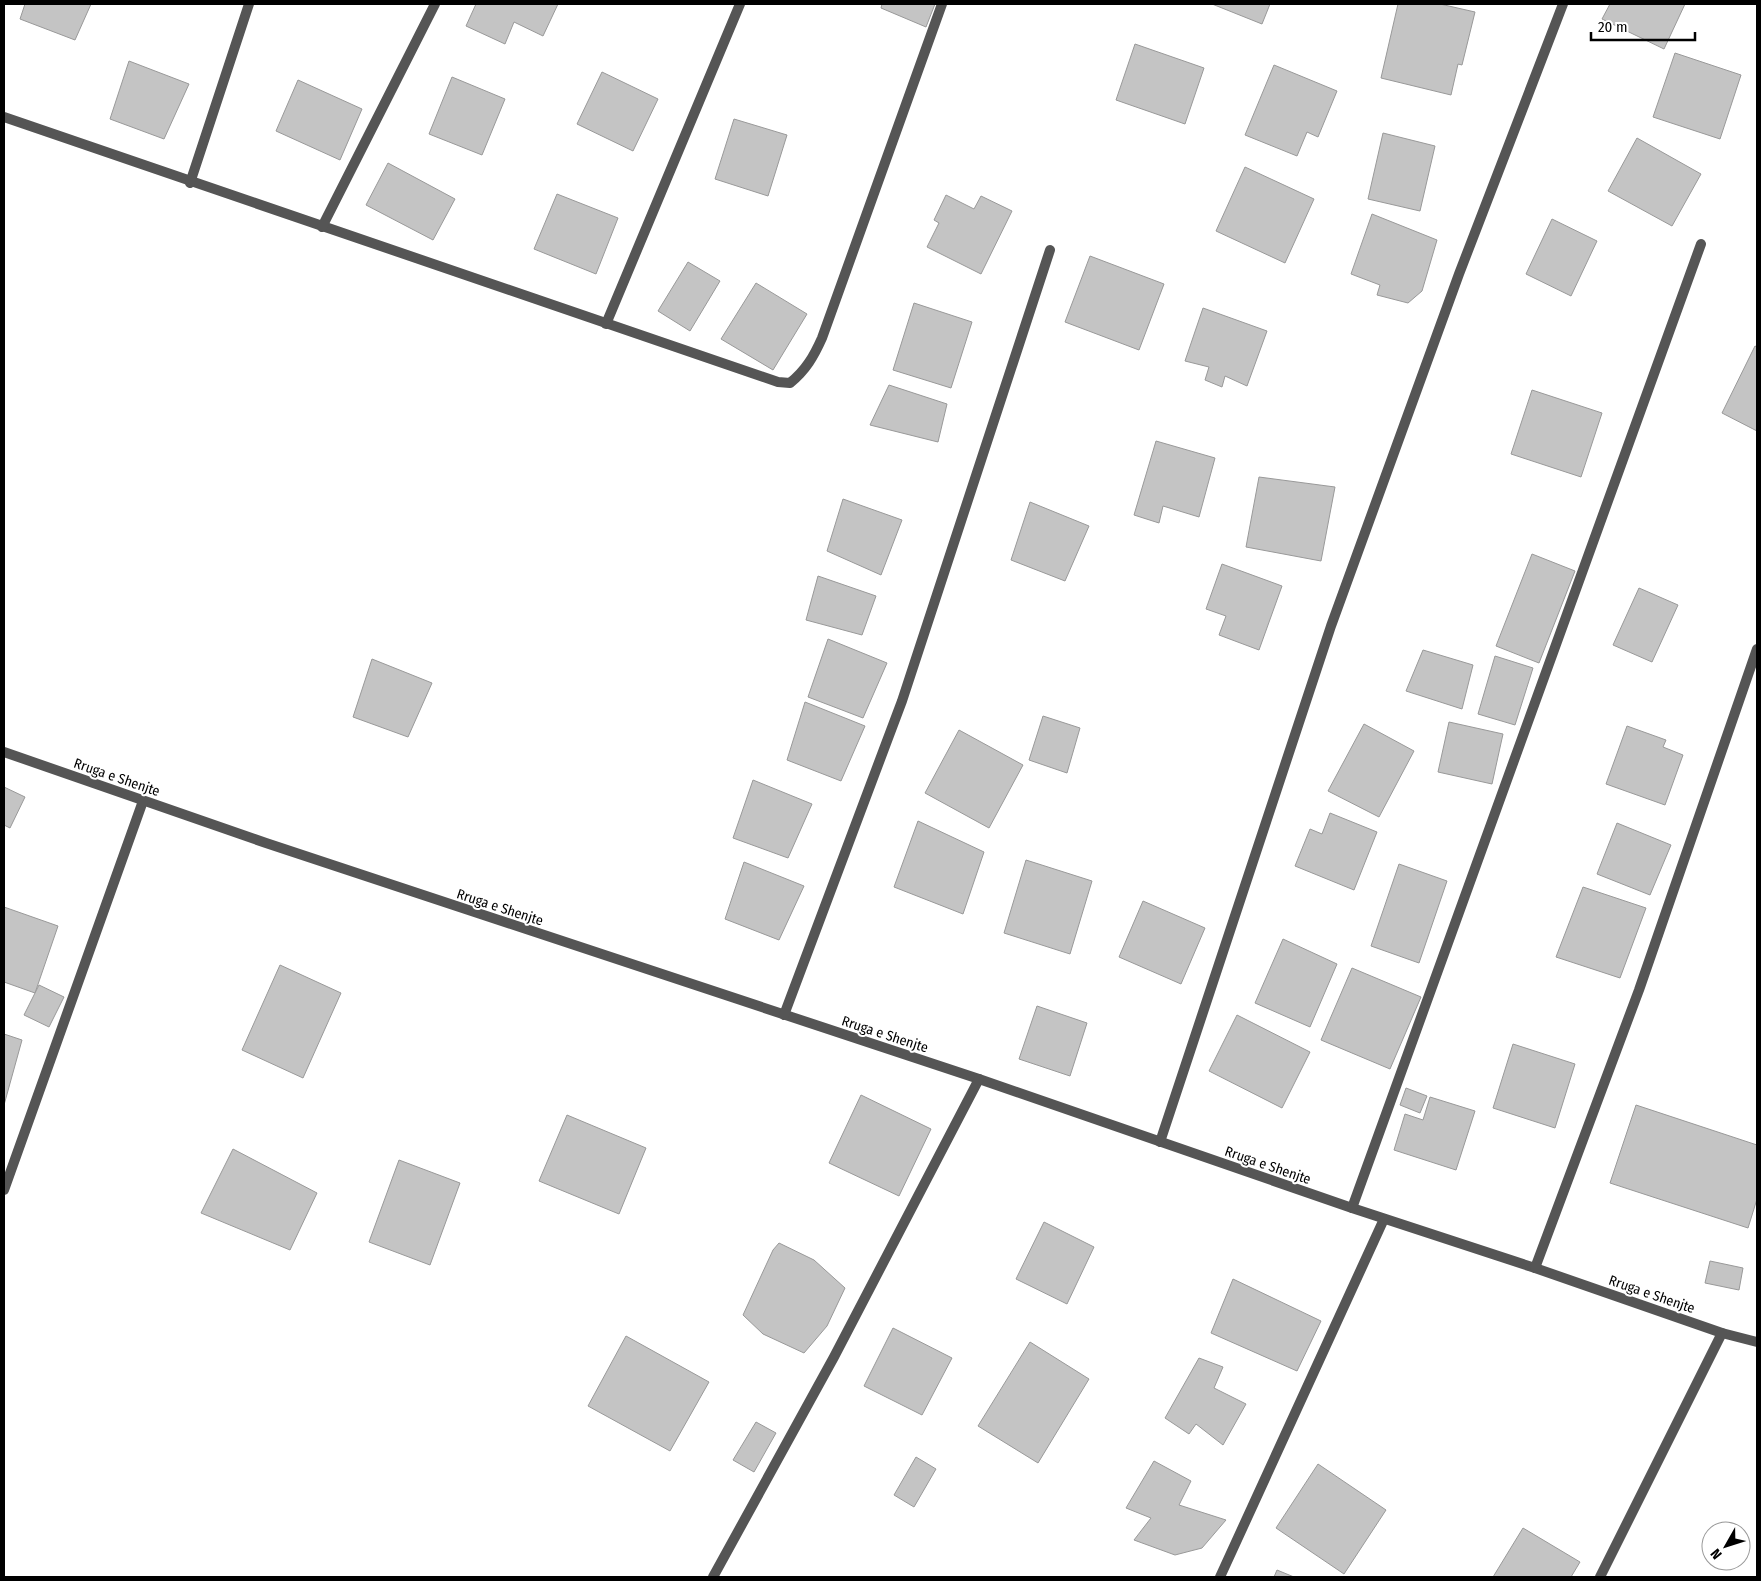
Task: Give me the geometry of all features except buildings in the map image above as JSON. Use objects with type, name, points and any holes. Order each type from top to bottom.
[{"type":"street","points":[[190,183],[249,4]]},
{"type":"street","points":[[322,227],[436,4]]},
{"type":"street","points":[[606,324],[740,4]]},
{"type":"street","points":[[4,117],[190,183],[606,324],[778,382],[790,383],[802,374],[815,355],[822,338],[942,4]]},
{"type":"street","points":[[1160,1142],[1331,626],[1459,274],[1563,4]]},
{"type":"street","points":[[1352,1208],[1701,244]]},
{"type":"street","points":[[784,1015],[902,701],[1050,250]]},
{"type":"street","points":[[1535,1268],[1639,990],[1757,649]]},
{"type":"street","name":"Rruga e Shenjte","points":[[4,752],[143,801],[979,1079],[1384,1219],[1757,1342]]},
{"type":"street","points":[[4,1190],[143,801]]},
{"type":"street","points":[[713,1577],[834,1357],[979,1079]]},
{"type":"street","points":[[1220,1577],[1384,1219]]},
{"type":"street","points":[[1600,1577],[1722,1332]]}]
